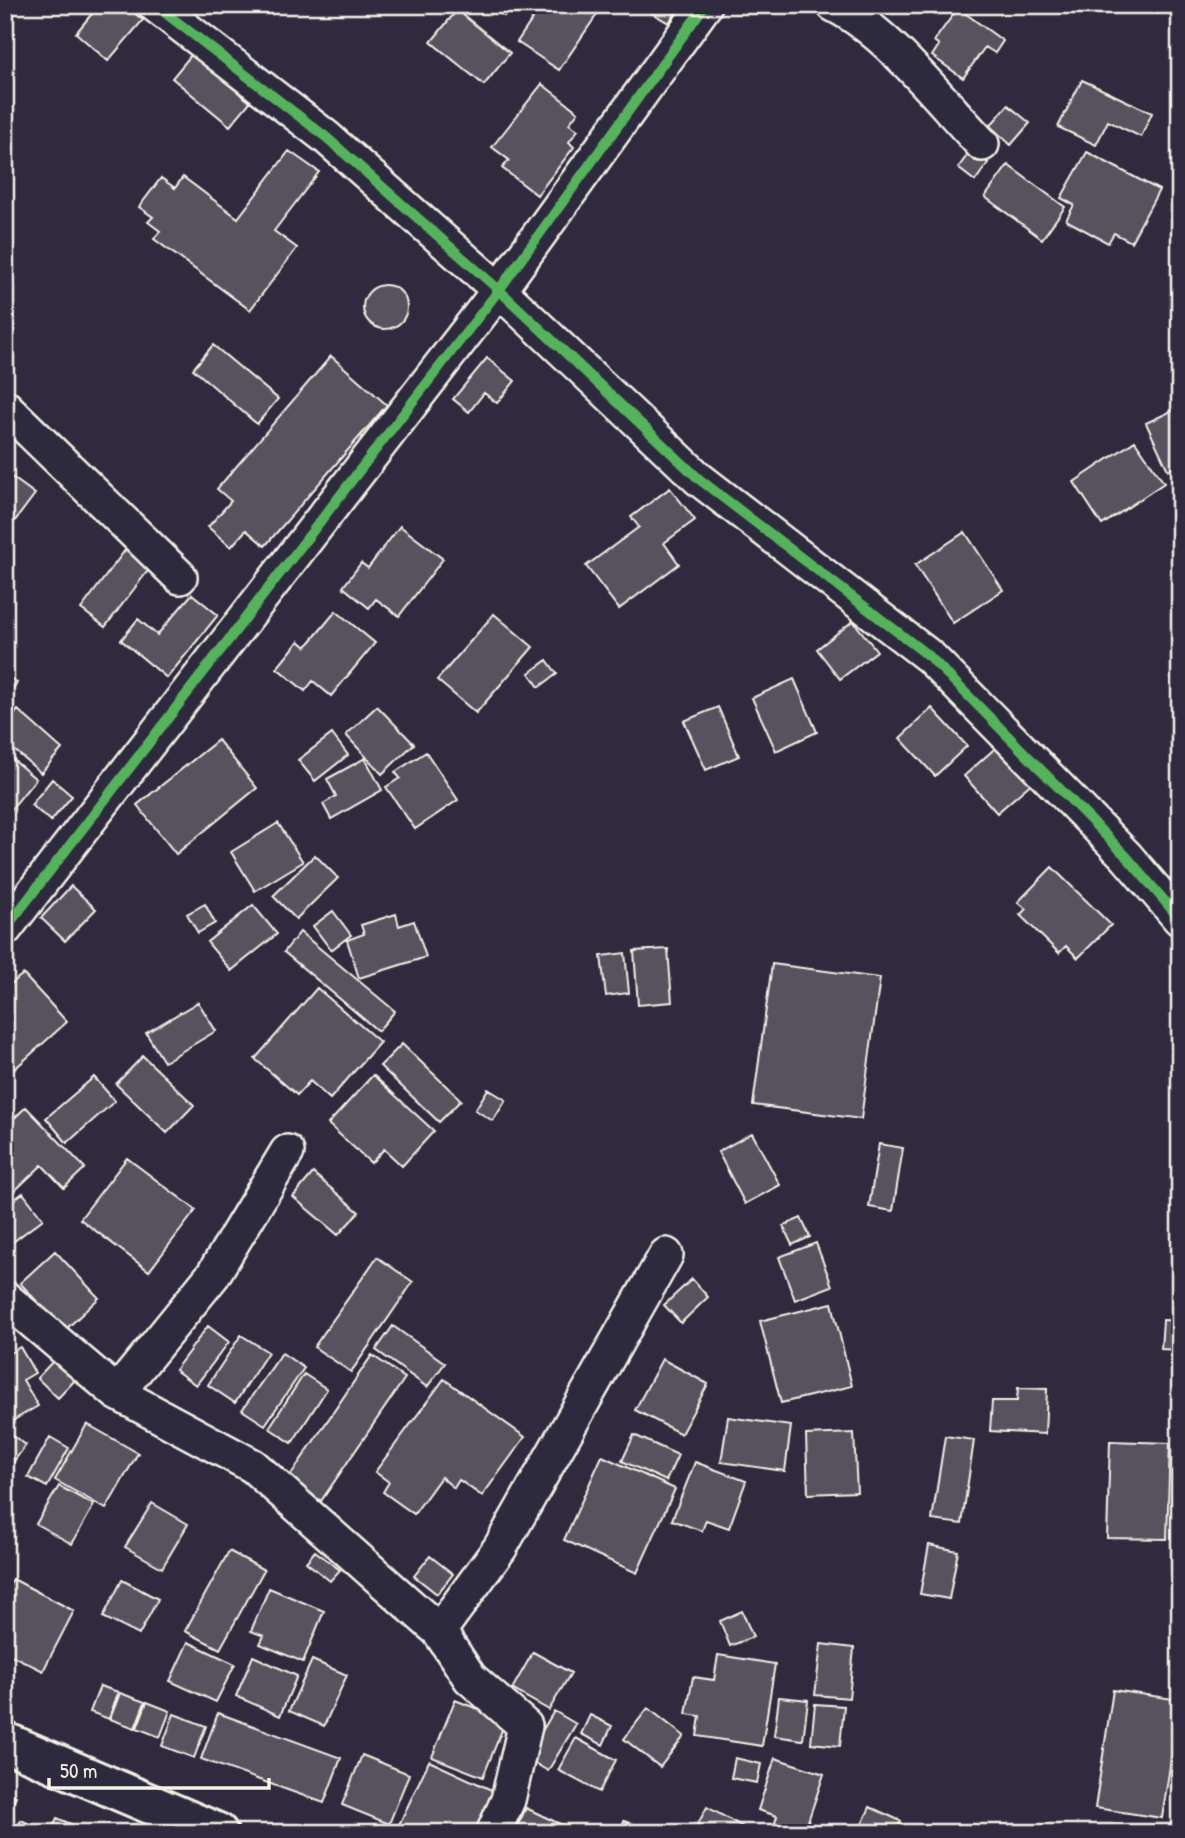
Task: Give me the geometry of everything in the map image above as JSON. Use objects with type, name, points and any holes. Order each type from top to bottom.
[{"type":"main road","points":[[5,1742],[175,1824],[218,1833]]},
{"type":"street","points":[[155,5],[326,137],[499,290],[699,480],[930,657],[1126,856],[1180,919]]},
{"type":"street","points":[[5,929],[499,290],[705,5]]},
{"type":"street","points":[[834,5],[851,14],[905,63],[982,144]]},
{"type":"street","points":[[5,407],[180,577]]},
{"type":"street","points":[[117,1393],[213,1275],[287,1152]]},
{"type":"street","points":[[439,1631],[500,1548],[666,1255]]},
{"type":"street","points":[[5,1298],[117,1393],[253,1466],[439,1631],[470,1678],[525,1726],[508,1800],[493,1833]]},
{"type":"building","points":[[99,5],[124,5],[143,20],[108,61],[76,33]]},
{"type":"building","points":[[490,5],[513,5],[504,16]]},
{"type":"building","points":[[542,5],[593,5],[600,10],[559,70],[517,42]]},
{"type":"building","points":[[638,5],[679,5],[669,23]]},
{"type":"building","points":[[958,8],[1003,41],[995,53],[985,47],[963,78],[932,56],[939,45],[934,41]]},
{"type":"building","points":[[457,10],[510,53],[484,85],[431,42]]},
{"type":"building","points":[[192,54],[250,102],[230,126],[172,78]]},
{"type":"building","points":[[1082,80],[1152,113],[1141,137],[1108,121],[1096,145],[1058,127]]},
{"type":"building","points":[[542,84],[578,112],[569,124],[578,130],[569,142],[574,147],[537,195],[502,168],[509,160],[492,147]]},
{"type":"building","points":[[1008,105],[1030,123],[1011,145],[990,126]]},
{"type":"building","points":[[971,150],[988,163],[975,181],[958,168]]},
{"type":"building","points":[[289,151],[319,172],[274,231],[297,248],[250,310],[154,239],[160,231],[148,222],[153,217],[139,207],[161,178],[175,188],[183,177],[238,218]]},
{"type":"building","points":[[1087,152],[1159,190],[1131,242],[1114,233],[1108,243],[1066,220],[1074,205],[1061,198]]},
{"type":"building","points":[[1008,165],[1065,207],[1042,239],[985,197]]},
{"type":"building","points":[[385,285],[394,286],[401,291],[406,298],[406,316],[401,323],[394,328],[385,329],[376,328],[369,323],[364,316],[363,307],[364,298],[369,291],[376,286]]},
{"type":"building","points":[[213,345],[278,399],[257,424],[193,369]]},
{"type":"building","points":[[331,356],[387,405],[265,546],[246,530],[231,547],[208,527],[231,501],[217,489]]},
{"type":"building","points":[[487,358],[515,381],[497,403],[484,393],[469,412],[453,399]]},
{"type":"building","points":[[1180,407],[1180,465],[1168,470],[1146,423]]},
{"type":"building","points":[[1135,441],[1164,483],[1102,525],[1074,482]]},
{"type":"building","points":[[5,472],[35,494],[14,522],[5,515]]},
{"type":"building","points":[[670,488],[695,520],[664,543],[679,564],[619,609],[586,566],[639,527],[631,517]]},
{"type":"building","points":[[400,526],[443,559],[399,616],[376,599],[369,608],[343,587],[361,563],[368,568]]},
{"type":"building","points":[[965,532],[1003,590],[953,623],[915,565]]},
{"type":"building","points":[[129,545],[153,564],[105,627],[81,609]]},
{"type":"building","points":[[192,594],[218,615],[167,678],[121,640],[138,619],[157,635]]},
{"type":"building","points":[[336,611],[375,643],[331,696],[313,681],[305,691],[277,668],[299,641],[306,647]]},
{"type":"building","points":[[494,614],[533,647],[476,713],[437,680]]},
{"type":"building","points":[[853,621],[877,651],[840,679],[817,649]]},
{"type":"building","points":[[547,660],[557,674],[539,687],[529,673]]},
{"type":"building","points":[[5,674],[17,683],[5,698]]},
{"type":"building","points":[[794,679],[817,732],[776,751],[752,698]]},
{"type":"building","points":[[377,706],[414,744],[382,774],[346,735]]},
{"type":"building","points":[[718,707],[739,756],[706,770],[684,721]]},
{"type":"building","points":[[932,708],[967,746],[935,776],[900,738]]},
{"type":"building","points":[[18,710],[62,749],[41,773],[5,742],[5,725]]},
{"type":"building","points":[[332,734],[348,755],[315,781],[298,760]]},
{"type":"building","points":[[218,740],[257,788],[176,854],[137,805]]},
{"type":"building","points":[[1001,743],[1034,781],[997,813],[964,776]]},
{"type":"building","points":[[426,752],[458,800],[415,829],[386,787],[400,778],[395,772]]},
{"type":"building","points":[[5,753],[36,779],[8,813],[5,811]]},
{"type":"building","points":[[365,758],[382,790],[331,819],[323,804],[336,796],[327,779]]},
{"type":"building","points":[[52,779],[72,796],[51,821],[31,805]]},
{"type":"building","points":[[278,823],[303,862],[255,891],[231,852]]},
{"type":"building","points":[[315,855],[338,878],[296,919],[273,896]]},
{"type":"building","points":[[1052,867],[1111,925],[1078,958],[1066,946],[1059,953],[1020,915],[1026,909],[1018,902]]},
{"type":"building","points":[[71,886],[96,909],[65,941],[41,918]]},
{"type":"building","points":[[205,904],[215,923],[198,933],[187,914]]},
{"type":"building","points":[[253,905],[277,934],[231,971],[207,942]]},
{"type":"building","points":[[333,911],[351,935],[331,950],[313,926]]},
{"type":"building","points":[[396,914],[399,926],[414,921],[426,957],[359,978],[347,940],[364,934],[361,925]]},
{"type":"building","points":[[300,932],[395,1011],[378,1031],[284,952]]},
{"type":"building","points":[[668,949],[672,1002],[638,1005],[634,951]]},
{"type":"building","points":[[625,953],[629,993],[606,996],[601,956]]},
{"type":"building","points":[[772,964],[880,978],[861,1119],[753,1105]]},
{"type":"building","points":[[23,974],[67,1022],[11,1072],[5,1065],[5,989]]},
{"type":"building","points":[[317,988],[380,1042],[330,1099],[310,1081],[297,1095],[255,1059]]},
{"type":"building","points":[[198,1002],[216,1031],[164,1062],[146,1033]]},
{"type":"building","points":[[402,1044],[461,1100],[439,1122],[380,1066]]},
{"type":"building","points":[[143,1056],[194,1105],[167,1133],[116,1084]]},
{"type":"building","points":[[373,1075],[434,1131],[402,1166],[384,1149],[371,1163],[328,1124]]},
{"type":"building","points":[[94,1077],[115,1101],[67,1143],[46,1118]]},
{"type":"building","points":[[488,1089],[506,1100],[493,1121],[475,1110]]},
{"type":"building","points":[[26,1107],[85,1168],[64,1188],[42,1165],[5,1200],[5,1127]]},
{"type":"building","points":[[752,1133],[780,1185],[745,1204],[718,1152]]},
{"type":"building","points":[[879,1144],[903,1148],[893,1211],[869,1207]]},
{"type":"building","points":[[127,1158],[196,1210],[149,1271],[80,1219]]},
{"type":"building","points":[[313,1173],[359,1212],[338,1235],[293,1197]]},
{"type":"building","points":[[23,1193],[43,1219],[5,1248],[5,1206]]},
{"type":"building","points":[[801,1218],[810,1237],[792,1245],[783,1226]]},
{"type":"building","points":[[816,1243],[832,1286],[795,1300],[779,1257]]},
{"type":"building","points":[[55,1251],[99,1298],[64,1331],[20,1283]]},
{"type":"building","points":[[377,1257],[413,1282],[351,1372],[314,1347]]},
{"type":"building","points":[[692,1279],[708,1297],[681,1323],[664,1305]]},
{"type":"building","points":[[832,1303],[852,1386],[781,1403],[760,1321]]},
{"type":"building","points":[[1163,1320],[1180,1321],[1180,1350],[1161,1349]]},
{"type":"building","points":[[208,1326],[229,1342],[196,1385],[175,1370]]},
{"type":"building","points":[[393,1326],[445,1363],[427,1387],[376,1350]]},
{"type":"building","points":[[241,1335],[268,1352],[235,1403],[208,1385]]},
{"type":"building","points":[[20,1347],[35,1373],[23,1380],[38,1406],[5,1425],[5,1348],[8,1354]]},
{"type":"building","points":[[282,1353],[304,1368],[265,1425],[242,1410]]},
{"type":"building","points":[[372,1355],[405,1378],[321,1501],[288,1479]]},
{"type":"building","points":[[56,1358],[77,1378],[58,1398],[37,1378]]},
{"type":"building","points":[[662,1359],[708,1384],[681,1434],[635,1410]]},
{"type":"building","points":[[304,1374],[327,1389],[292,1443],[269,1428]]},
{"type":"building","points":[[444,1379],[525,1437],[482,1496],[459,1480],[454,1488],[441,1477],[414,1514],[383,1492],[389,1482],[375,1472]]},
{"type":"building","points":[[1018,1388],[1047,1389],[1045,1434],[990,1431],[992,1401],[1017,1401]]},
{"type":"building","points":[[728,1417],[791,1426],[785,1471],[721,1462]]},
{"type":"building","points":[[87,1424],[138,1453],[106,1509],[55,1480]]},
{"type":"building","points":[[5,1430],[26,1445],[5,1473]]},
{"type":"building","points":[[854,1433],[857,1492],[808,1494],[806,1435]]},
{"type":"building","points":[[634,1435],[678,1455],[666,1481],[622,1461]]},
{"type":"building","points":[[945,1436],[974,1440],[962,1524],[932,1520]]},
{"type":"building","points":[[50,1437],[69,1448],[47,1487],[28,1477]]},
{"type":"building","points":[[1110,1441],[1170,1443],[1167,1539],[1107,1538]]},
{"type":"building","points":[[602,1456],[675,1489],[637,1573],[564,1540]]},
{"type":"building","points":[[695,1462],[746,1481],[729,1528],[706,1520],[702,1531],[672,1520]]},
{"type":"building","points":[[59,1486],[94,1505],[72,1544],[36,1524]]},
{"type":"building","points":[[152,1503],[188,1524],[162,1568],[125,1547]]},
{"type":"building","points":[[929,1545],[958,1551],[949,1599],[920,1594]]},
{"type":"building","points":[[229,1551],[264,1570],[220,1649],[185,1631]]},
{"type":"building","points":[[315,1551],[340,1570],[330,1581],[306,1562]]},
{"type":"building","points":[[430,1556],[453,1574],[437,1594],[414,1576]]},
{"type":"building","points":[[13,1579],[74,1611],[43,1671],[5,1652],[5,1593]]},
{"type":"building","points":[[122,1580],[158,1599],[139,1635],[103,1617]]},
{"type":"building","points":[[269,1588],[324,1611],[303,1662],[260,1644],[264,1636],[251,1631]]},
{"type":"building","points":[[742,1611],[753,1637],[730,1646],[720,1621]]},
{"type":"building","points":[[188,1642],[235,1664],[216,1702],[170,1681]]},
{"type":"building","points":[[821,1644],[854,1648],[849,1698],[815,1695]]},
{"type":"building","points":[[533,1652],[571,1673],[549,1710],[512,1689]]},
{"type":"building","points":[[718,1655],[775,1664],[762,1746],[697,1736],[700,1716],[686,1714],[693,1677],[714,1680]]},
{"type":"building","points":[[253,1656],[297,1676],[280,1716],[236,1696]]},
{"type":"building","points":[[312,1660],[347,1675],[324,1726],[289,1711]]},
{"type":"building","points":[[100,1686],[118,1692],[109,1719],[90,1712]]},
{"type":"building","points":[[1113,1690],[1180,1700],[1162,1818],[1095,1808]]},
{"type":"building","points":[[120,1693],[145,1702],[135,1728],[110,1719]]},
{"type":"building","points":[[779,1697],[808,1700],[803,1740],[774,1736]]},
{"type":"building","points":[[455,1700],[506,1720],[483,1777],[432,1757]]},
{"type":"building","points":[[147,1702],[170,1711],[160,1737],[137,1728]]},
{"type":"building","points":[[815,1704],[844,1706],[840,1746],[811,1743]]},
{"type":"building","points":[[648,1708],[684,1736],[660,1767],[624,1739]]},
{"type":"building","points":[[554,1711],[576,1724],[548,1771],[526,1758]]},
{"type":"building","points":[[218,1713],[341,1758],[324,1803],[201,1759]]},
{"type":"building","points":[[174,1714],[206,1726],[194,1758],[162,1746]]},
{"type":"building","points":[[590,1715],[612,1726],[603,1745],[581,1734]]},
{"type":"building","points":[[576,1738],[616,1760],[599,1792],[558,1770]]},
{"type":"building","points":[[362,1755],[409,1774],[389,1824],[342,1805]]},
{"type":"building","points":[[735,1758],[761,1764],[757,1783],[731,1778]]},
{"type":"building","points":[[775,1758],[824,1774],[804,1833],[772,1833],[777,1816],[758,1810]]},
{"type":"building","points":[[429,1761],[496,1792],[476,1833],[396,1831]]},
{"type":"building","points":[[5,1791],[16,1796],[5,1820]]},
{"type":"building","points":[[707,1807],[743,1827],[740,1833],[693,1833]]},
{"type":"building","points":[[870,1807],[901,1821],[896,1833],[858,1833]]},
{"type":"building","points":[[526,1808],[579,1833],[514,1833]]},
{"type":"building","points":[[57,1818],[91,1833],[50,1833]]},
{"type":"building","points":[[21,1820],[38,1828],[36,1833],[16,1833]]},
{"type":"building","points":[[624,1821],[640,1827],[637,1833],[619,1833]]},
{"type":"cycle path","points":[[155,5],[326,137],[499,290],[699,479],[930,657],[1126,856],[1180,919]]},
{"type":"cycle path","points":[[5,929],[499,290],[705,5]]}]
